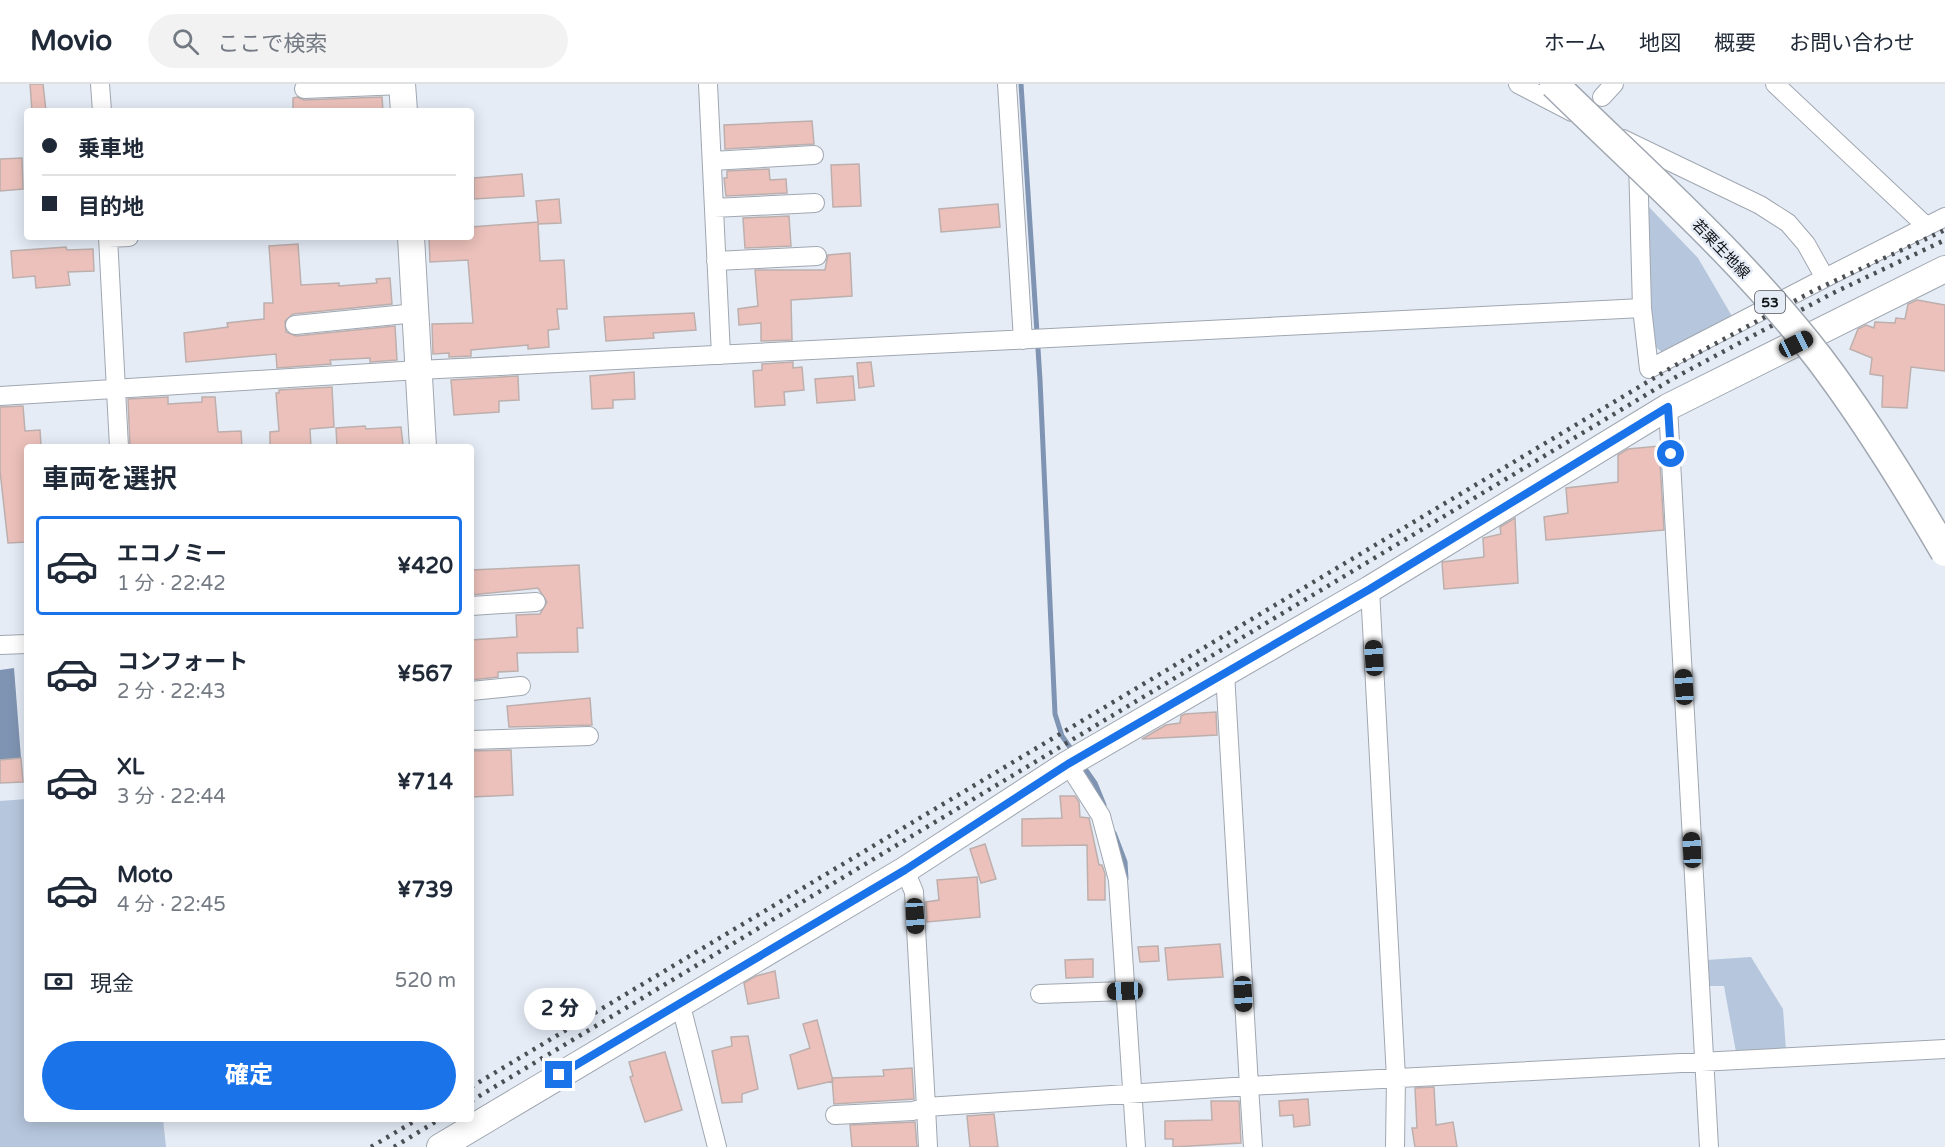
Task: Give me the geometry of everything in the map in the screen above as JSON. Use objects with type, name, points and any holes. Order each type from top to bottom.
[{"type":"main road","name":"若栗生地線","points":[[1554,84],[1739,267],[1818,357],[1893,462],[1945,552]]},
{"type":"street","points":[[100,84],[102,108]]},
{"type":"street","points":[[304,89],[402,84],[404,108]]},
{"type":"street","points":[[708,84],[721,355]]},
{"type":"street","points":[[1007,84],[1023,340]]},
{"type":"street","points":[[1518,84],[1638,147],[1760,205],[1788,223],[1806,244],[1825,278]]},
{"type":"street","points":[[1775,84],[1925,225]]},
{"type":"street","points":[[1638,147],[1642,308],[1649,369],[1945,216]]},
{"type":"street","points":[[711,160],[814,154]]},
{"type":"street","points":[[714,208],[815,203]]},
{"type":"street","points":[[108,240],[119,444]]},
{"type":"street","points":[[411,240],[423,444]]},
{"type":"street","points":[[716,261],[818,256]]},
{"type":"street","points":[[440,1147],[905,870],[1068,764],[1370,589],[1668,407],[1945,269]]},
{"type":"street","points":[[0,396],[419,370],[1642,308]]},
{"type":"street","points":[[295,325],[416,313]]},
{"type":"street","points":[[1668,407],[1709,1147]]},
{"type":"street","points":[[1370,589],[1396,1078],[1395,1147]]},
{"type":"street","points":[[474,606],[536,602]]},
{"type":"street","points":[[0,645],[24,644]]},
{"type":"street","points":[[1225,673],[1253,1147]]},
{"type":"street","points":[[474,691],[521,686]]},
{"type":"street","points":[[474,740],[589,736]]},
{"type":"street","points":[[1068,764],[1101,816],[1118,880],[1136,1147]]},
{"type":"street","points":[[905,870],[914,892],[928,1147]]},
{"type":"street","points":[[1040,994],[1125,991]]},
{"type":"street","points":[[680,1002],[717,1147]]},
{"type":"street","points":[[836,1114],[913,1111],[926,1107],[1249,1086],[1704,1060],[1945,1049]]},
{"type":"shaded area","points":[[1648,206],[1698,258],[1736,323],[1668,357],[1653,345]]},
{"type":"shaded area","points":[[14,668],[21,758],[0,760],[0,670]]},
{"type":"shaded area","points":[[24,799],[24,1122],[163,1122],[166,1147],[0,1147],[0,801]]},
{"type":"shaded area","points":[[1751,957],[1783,1009],[1786,1050],[1736,1052],[1724,986],[1708,986],[1706,960]]},
{"type":"building","points":[[30,84],[43,84],[46,108],[32,108]]},
{"type":"building","points":[[382,97],[383,108],[293,108],[293,98],[304,100]]},
{"type":"building","points":[[812,121],[814,144],[725,149],[724,125]]},
{"type":"building","points":[[22,158],[23,189],[0,191],[0,159]]},
{"type":"building","points":[[859,164],[861,206],[833,207],[831,165]]},
{"type":"building","points":[[769,169],[770,180],[786,179],[787,193],[726,196],[724,178],[727,178],[727,171]]},
{"type":"building","points":[[522,174],[524,196],[474,199],[474,178]]},
{"type":"building","points":[[559,199],[561,223],[538,224],[540,261],[564,260],[567,309],[557,309],[559,329],[548,330],[549,347],[528,349],[528,345],[471,350],[471,356],[449,357],[449,353],[433,354],[432,324],[473,323],[468,260],[430,262],[429,240],[474,240],[474,227],[538,222],[536,201]]},
{"type":"building","points":[[998,204],[1000,227],[941,232],[939,209]]},
{"type":"building","points":[[789,216],[791,246],[745,248],[743,218]]},
{"type":"building","points":[[298,244],[301,285],[339,283],[339,286],[377,283],[376,279],[390,278],[392,304],[293,314],[285,321],[286,332],[296,336],[395,326],[397,360],[370,362],[370,358],[330,360],[331,364],[277,368],[276,354],[186,362],[184,333],[228,327],[227,323],[264,319],[264,303],[273,303],[269,246]]},
{"type":"building","points":[[66,247],[67,250],[93,249],[94,271],[68,272],[70,285],[36,288],[35,276],[13,278],[11,251]]},
{"type":"building","points":[[850,253],[852,296],[791,300],[792,340],[761,341],[761,323],[739,325],[738,309],[758,306],[755,270],[825,270],[828,255]]},
{"type":"building","points":[[1917,300],[1945,305],[1945,371],[1911,367],[1907,408],[1882,407],[1883,376],[1870,374],[1872,358],[1850,349],[1858,329],[1866,325],[1874,328],[1875,322],[1895,323],[1896,318],[1905,319],[1908,304]]},
{"type":"building","points":[[694,313],[696,330],[653,333],[654,338],[606,341],[604,317]]},
{"type":"building","points":[[793,362],[793,368],[802,367],[804,390],[784,392],[785,405],[755,407],[753,371],[762,370],[762,364]]},
{"type":"building","points":[[871,362],[874,386],[859,388],[857,363]]},
{"type":"building","points":[[634,372],[635,399],[613,400],[613,408],[592,409],[590,376]]},
{"type":"building","points":[[518,376],[519,400],[499,401],[499,412],[454,415],[451,380]]},
{"type":"building","points":[[853,376],[855,400],[817,403],[815,379]]},
{"type":"building","points":[[332,387],[334,427],[310,429],[311,444],[270,444],[270,432],[279,431],[276,393],[279,393],[279,390]]},
{"type":"building","points":[[168,397],[168,404],[202,402],[202,397],[215,397],[218,432],[241,431],[242,444],[130,444],[128,399]]},
{"type":"building","points":[[23,406],[25,431],[40,430],[41,444],[24,444],[24,542],[8,543],[0,471],[0,407]]},
{"type":"building","points":[[401,427],[403,444],[337,444],[336,428]]},
{"type":"building","points":[[1659,446],[1664,530],[1546,540],[1544,517],[1568,513],[1566,488],[1618,482],[1618,455],[1628,449]]},
{"type":"building","points":[[1515,518],[1518,583],[1444,589],[1442,562],[1484,557],[1483,538],[1501,534],[1500,527]]},
{"type":"building","points":[[579,565],[583,628],[577,628],[578,652],[517,653],[518,671],[498,672],[498,677],[474,680],[474,640],[517,637],[516,615],[540,614],[547,602],[538,588],[474,595],[474,570]]},
{"type":"building","points":[[590,698],[592,725],[509,727],[507,706]]},
{"type":"building","points":[[1216,712],[1217,735],[1142,739],[1166,725],[1180,723],[1181,716],[1185,714]]},
{"type":"building","points":[[511,750],[513,795],[474,797],[474,751]]},
{"type":"building","points":[[21,758],[23,782],[0,783],[0,760]]},
{"type":"building","points":[[1060,796],[1075,796],[1079,802],[1080,817],[1089,818],[1099,865],[1102,865],[1105,874],[1105,900],[1088,900],[1087,845],[1022,846],[1022,819],[1062,818]]},
{"type":"building","points":[[985,844],[996,879],[981,883],[970,849]]},
{"type":"building","points":[[977,877],[980,917],[927,922],[926,902],[939,900],[937,880]]},
{"type":"building","points":[[1220,944],[1223,977],[1168,980],[1165,948]]},
{"type":"building","points":[[1158,946],[1159,961],[1140,962],[1138,947]]},
{"type":"building","points":[[1093,959],[1093,977],[1066,978],[1065,960]]},
{"type":"building","points":[[775,971],[779,998],[748,1004],[744,983],[756,976]]},
{"type":"building","points":[[817,1020],[833,1081],[798,1089],[790,1055],[810,1048],[803,1024]]},
{"type":"building","points":[[748,1036],[758,1089],[742,1094],[742,1102],[722,1103],[712,1051],[732,1046],[731,1037]]},
{"type":"building","points":[[665,1052],[682,1110],[645,1122],[630,1077],[633,1076],[629,1062]]},
{"type":"building","points":[[912,1068],[914,1099],[834,1104],[832,1078],[884,1076],[883,1070]]},
{"type":"building","points":[[1434,1087],[1436,1125],[1453,1122],[1457,1147],[1415,1147],[1412,1128],[1417,1128],[1415,1088]]},
{"type":"building","points":[[1308,1099],[1310,1125],[1294,1127],[1293,1115],[1280,1116],[1279,1101]]},
{"type":"building","points":[[1211,1101],[1239,1101],[1241,1143],[1173,1147],[1173,1139],[1165,1139],[1165,1121],[1212,1120]]},
{"type":"building","points":[[994,1114],[998,1147],[970,1147],[967,1116]]},
{"type":"building","points":[[915,1122],[917,1147],[852,1147],[850,1125]]},
{"type":"waterway","points":[[1021,84],[1040,380],[1055,714],[1062,736],[1074,753]]},
{"type":"waterway","points":[[1081,763],[1095,783],[1104,805]]},
{"type":"waterway","points":[[1114,833],[1125,862],[1126,879]]},
{"type":"railway","points":[[474,1085],[1674,366],[1813,291],[1945,230]]},
{"type":"railway","points":[[474,1099],[1674,378],[1831,294],[1945,240]]},
{"type":"railway","points":[[371,1147],[413,1122]]},
{"type":"railway","points":[[394,1147],[435,1122]]},
{"type":"route","points":[[559,1075],[905,870],[1068,764],[1370,589],[1668,407],[1671,454]]}]
